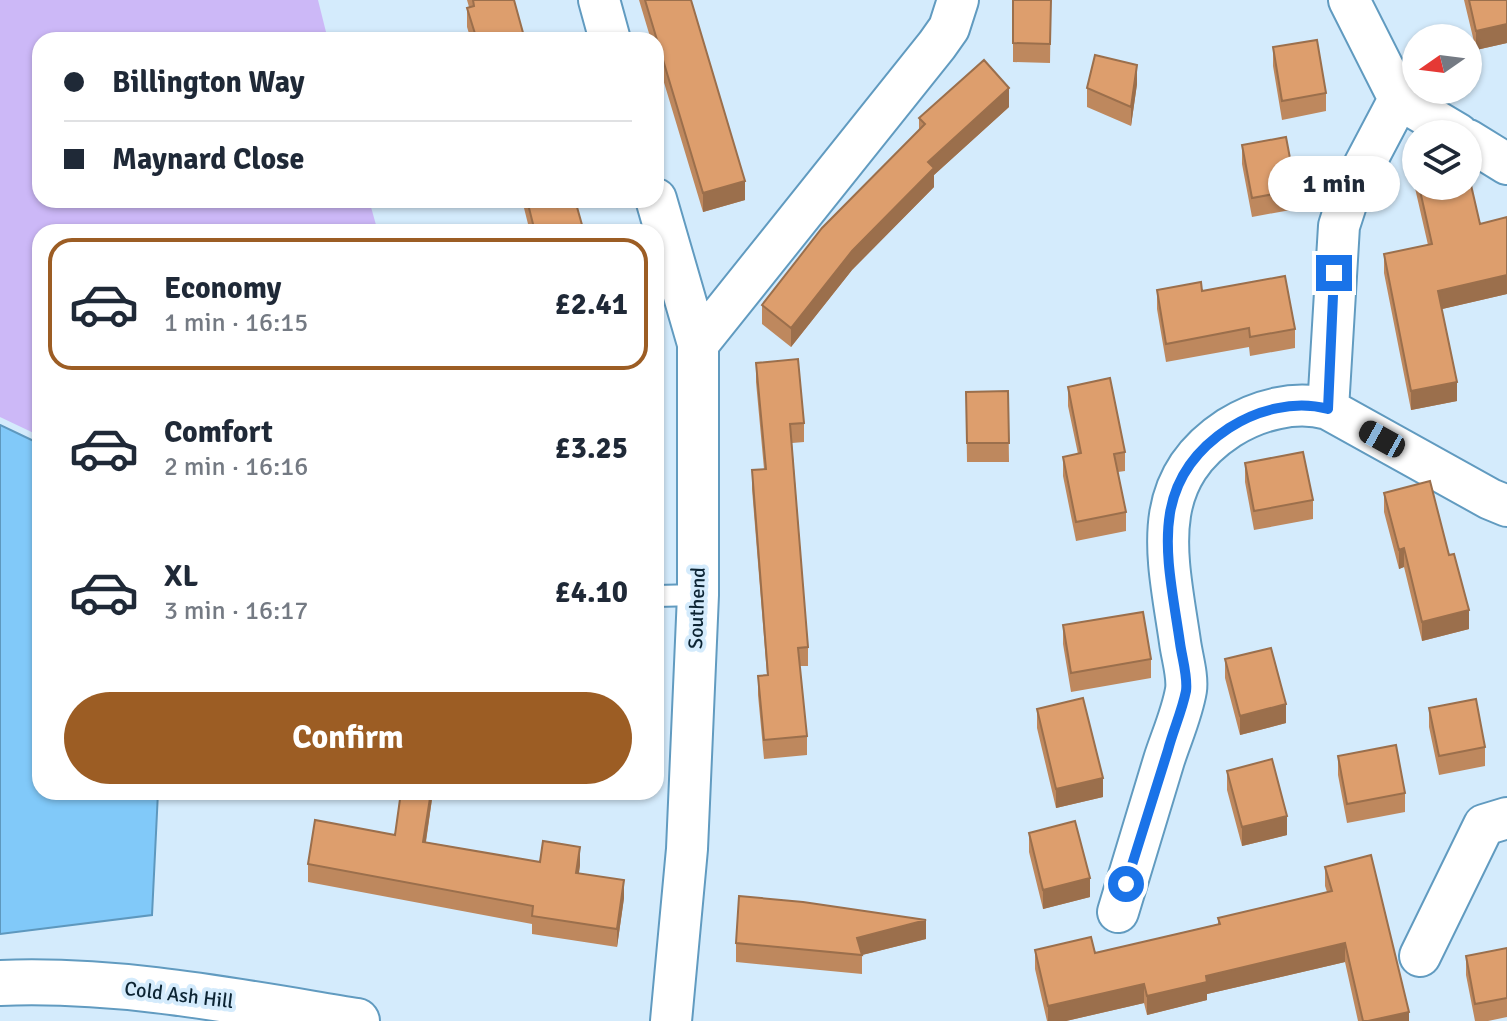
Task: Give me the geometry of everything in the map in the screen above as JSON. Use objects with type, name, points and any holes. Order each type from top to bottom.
[{"type":"street","points":[[599,0],[608,32]]},
{"type":"street","points":[[698,344],[937,45],[949,28],[958,0]]},
{"type":"street","points":[[1349,0],[1399,99],[1434,120]]},
{"type":"street","points":[[1328,409],[1339,226],[1350,192],[1399,99]]},
{"type":"street","points":[[1482,149],[1507,164]]},
{"type":"street","name":"Southend","points":[[664,227],[698,344],[698,595],[687,849],[671,1021]]},
{"type":"street","points":[[1118,912],[1186,688],[1167,557],[1167,524],[1171,501],[1180,478],[1199,453],[1232,426],[1282,407],[1313,405],[1328,409],[1507,506]]},
{"type":"street","points":[[1420,956],[1484,825],[1507,818]]},
{"type":"street","name":"Cold Ash Hill","points":[[0,983],[124,988],[248,1003],[357,1021]]},
{"type":"lane","points":[[664,596],[698,595]]},
{"type":"shaded area","points":[[0,0],[318,0],[326,32],[32,32],[32,208],[371,208],[376,224],[32,224],[32,432],[0,417]]},
{"type":"water","points":[[0,425],[32,440],[32,800],[158,800],[152,915],[0,934]]},
{"type":"building","points":[[473,0],[514,0],[523,32],[474,32],[467,8],[474,6]]},
{"type":"building","points":[[645,0],[691,0],[745,181],[703,193],[664,63],[664,32],[655,32]]},
{"type":"building","points":[[1013,0],[1051,0],[1050,44],[1013,43]]},
{"type":"building","points":[[1469,0],[1507,0],[1507,24],[1482,30],[1482,24],[1474,24]]},
{"type":"building","points":[[1317,40],[1326,93],[1282,101],[1273,47]]},
{"type":"building","points":[[1095,55],[1137,65],[1131,107],[1087,88]]},
{"type":"building","points":[[984,60],[1009,88],[928,162],[934,168],[852,251],[791,328],[762,305],[822,228],[925,124],[919,118]]},
{"type":"building","points":[[1286,137],[1296,190],[1252,198],[1242,145]]},
{"type":"building","points":[[1422,200],[1474,200],[1480,224],[1507,217],[1507,275],[1438,291],[1457,382],[1411,391],[1384,254],[1432,244]]},
{"type":"building","points":[[529,208],[577,208],[582,224],[533,224]]},
{"type":"building","points":[[1285,276],[1295,329],[1250,337],[1249,328],[1166,344],[1157,290],[1201,282],[1202,291]]},
{"type":"building","points":[[798,359],[804,423],[790,424],[808,647],[798,648],[807,736],[764,740],[758,676],[768,675],[752,470],[766,469],[756,363]]},
{"type":"building","points":[[1110,378],[1125,452],[1114,454],[1126,512],[1076,522],[1063,457],[1081,453],[1068,387]]},
{"type":"building","points":[[1008,391],[1009,443],[967,443],[966,392]]},
{"type":"building","points":[[1303,452],[1313,500],[1254,511],[1245,463]]},
{"type":"building","points":[[1430,481],[1449,555],[1454,554],[1469,610],[1422,622],[1404,548],[1399,550],[1384,493]]},
{"type":"building","points":[[1143,612],[1151,659],[1071,673],[1063,625]]},
{"type":"building","points":[[1271,648],[1286,704],[1240,716],[1225,659]]},
{"type":"building","points":[[1083,698],[1103,778],[1056,789],[1037,709]]},
{"type":"building","points":[[1476,699],[1485,747],[1439,756],[1429,708]]},
{"type":"building","points":[[1396,745],[1405,793],[1347,804],[1338,756]]},
{"type":"building","points":[[1272,759],[1287,816],[1242,827],[1227,771]]},
{"type":"building","points":[[400,800],[430,800],[423,842],[540,862],[543,841],[580,847],[576,873],[624,880],[617,929],[532,916],[533,906],[308,864],[315,820],[395,835]]},
{"type":"building","points":[[1075,821],[1090,878],[1043,890],[1029,833]]},
{"type":"building","points":[[1371,855],[1409,1012],[1363,1021],[1345,943],[1206,976],[1207,982],[1147,996],[1144,984],[1048,1006],[1035,950],[1091,937],[1095,953],[1220,924],[1218,918],[1332,891],[1325,867]]},
{"type":"building","points":[[739,896],[926,920],[857,938],[862,955],[736,943]]},
{"type":"building","points":[[1507,948],[1507,998],[1475,1004],[1466,956]]},
{"type":"route","points":[[1126,884],[1186,688],[1167,557],[1171,501],[1180,478],[1192,460],[1232,426],[1282,407],[1313,405],[1328,409],[1334,273]]}]
